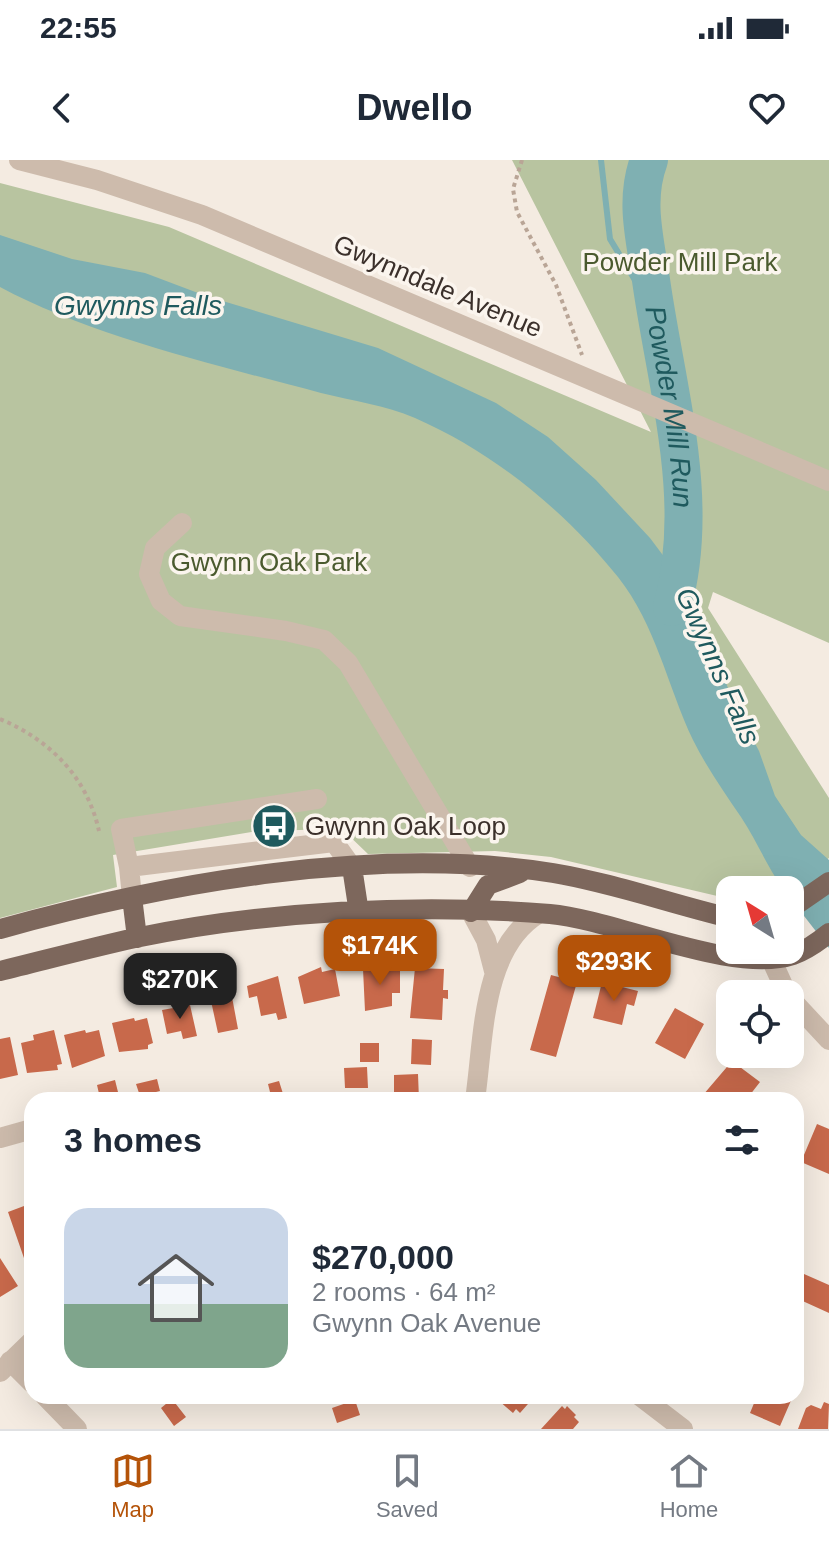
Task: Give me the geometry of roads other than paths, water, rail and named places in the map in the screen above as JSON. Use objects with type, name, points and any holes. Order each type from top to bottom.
[{"type":"main road","points":[[352,867],[359,913]]},
{"type":"main road","points":[[0,929],[132,897],[260,875],[352,867],[470,867],[535,871],[716,915]]},
{"type":"main road","points":[[471,912],[479,896],[497,879],[535,871]]},
{"type":"main road","points":[[804,899],[829,882]]},
{"type":"main road","points":[[132,897],[137,938]]},
{"type":"main road","points":[[0,971],[137,938],[268,920],[359,913],[538,914],[578,920],[716,952]]},
{"type":"main road","points":[[804,948],[811,947],[829,933]]},
{"type":"street","name":"Gwynndale Avenue","points":[[19,160],[97,180],[202,215],[829,481]]},
{"type":"street","points":[[182,523],[155,548],[149,574],[161,601],[180,616],[286,631],[324,640],[348,663],[470,867]]},
{"type":"street","points":[[132,897],[121,829],[317,799]]},
{"type":"street","points":[[129,867],[334,842],[352,867]]},
{"type":"street","points":[[471,912],[486,940],[494,971]]},
{"type":"street","points":[[476,1092],[494,971],[514,934],[538,914]]},
{"type":"street","points":[[804,1012],[829,1040]]},
{"type":"street","points":[[0,1138],[24,1131]]},
{"type":"street","points":[[24,1349],[5,1367],[24,1378]]},
{"type":"street","points":[[53,1404],[77,1429]]},
{"type":"street","points":[[650,1404],[683,1429]]},
{"type":"water","name":"Gwynns Falls","points":[[0,235],[72,259],[145,273],[206,296],[378,348],[496,403],[548,437],[596,480],[650,538],[699,610],[732,699],[759,751],[775,796],[801,835],[829,860],[829,948],[804,916],[804,876],[775,876],[698,750],[652,635],[631,596],[597,552],[526,485],[472,448],[415,418],[381,406],[199,361],[115,335],[36,305],[0,287]]},
{"type":"waterway","points":[[601,160],[610,239],[655,313]]},
{"type":"waterway","name":"Powder Mill Run","points":[[649,160],[642,190],[642,220],[682,485],[680,567],[672,607]]},
{"type":"place","name":"Gwynn Oak Loop","points":[[274,826]]},
{"type":"park label","name":"Powder Mill Park","points":[[680,262]]},
{"type":"park label","name":"Gwynn Oak Park","points":[[269,562]]}]
